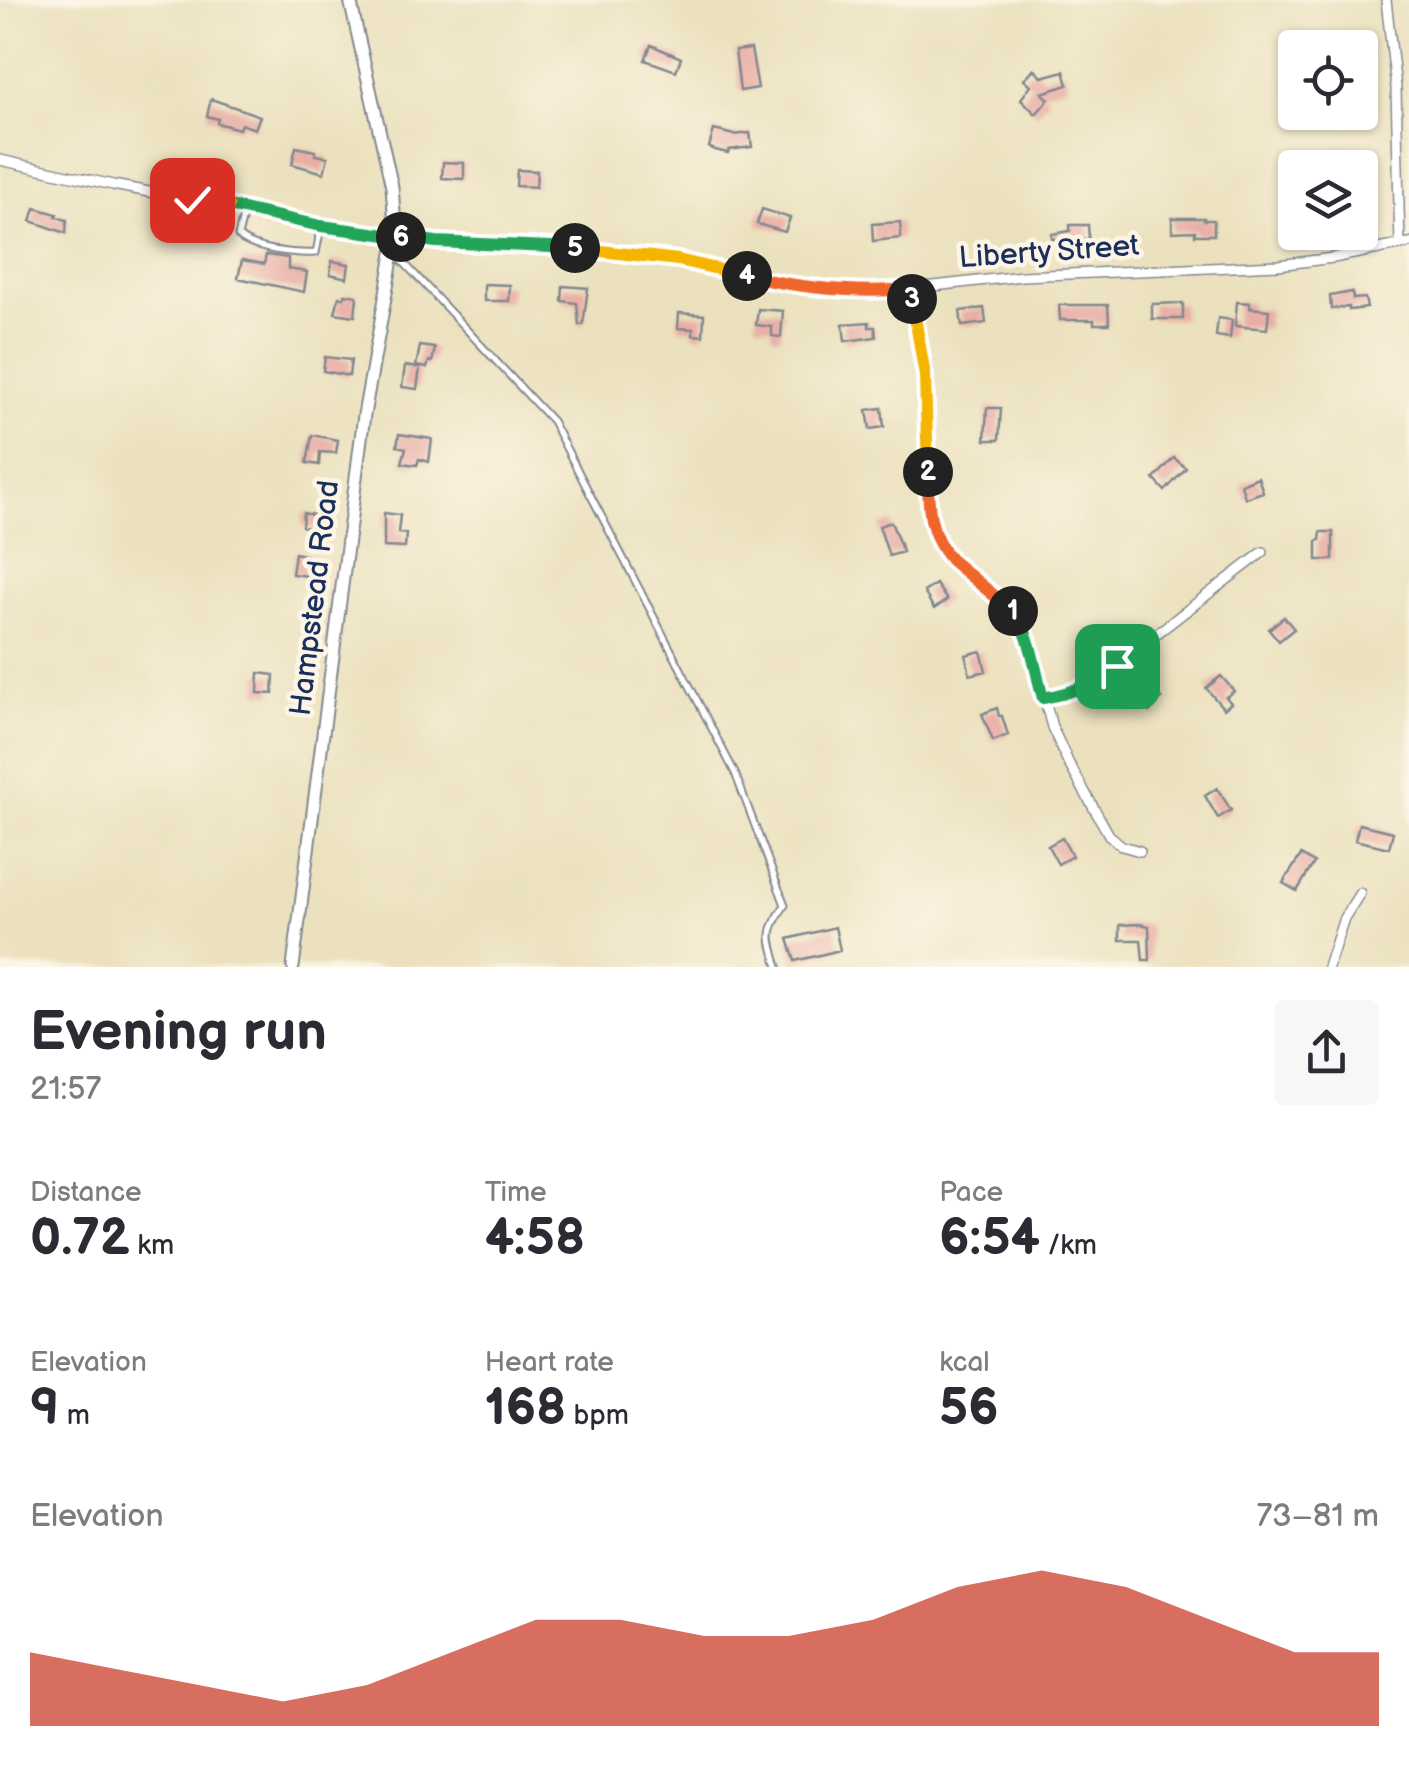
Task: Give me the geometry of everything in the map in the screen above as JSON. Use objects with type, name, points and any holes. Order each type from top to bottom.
[{"type":"street","name":"Hampstead Road","points":[[293,967],[364,415],[396,236],[392,187],[350,0]]},
{"type":"street","points":[[1386,0],[1396,88],[1404,244]]},
{"type":"street","name":"Liberty Street","points":[[0,160],[321,226],[436,242],[624,252],[825,290],[881,292],[1038,275],[1278,264],[1404,244]]},
{"type":"street","points":[[910,289],[927,402],[931,526],[951,560],[1016,614],[1028,638],[1052,727],[1069,764],[1109,835],[1122,846],[1140,851]]},
{"type":"street","points":[[1043,698],[1071,693],[1095,682],[1264,552]]},
{"type":"street","points":[[1328,967],[1344,918],[1360,893]]},
{"type":"lane","points":[[244,209],[238,236],[250,244],[316,253],[321,226]]},
{"type":"lane","points":[[394,252],[552,420],[735,773],[785,906],[770,927],[778,967]]},
{"type":"building","points":[[651,45],[681,58],[676,71],[645,60]]},
{"type":"building","points":[[751,49],[758,88],[740,91],[735,51]]},
{"type":"building","points":[[1034,69],[1042,77],[1064,71],[1068,85],[1042,93],[1049,99],[1036,114],[1021,99],[1031,85],[1024,79]]},
{"type":"building","points":[[211,99],[260,116],[255,129],[217,123],[218,119],[207,116]]},
{"type":"building","points":[[714,130],[734,135],[750,133],[752,147],[728,153],[715,150],[709,147]]},
{"type":"building","points":[[296,147],[328,157],[324,173],[292,164]]},
{"type":"building","points":[[443,162],[464,163],[464,179],[442,178]]},
{"type":"building","points":[[517,170],[537,171],[536,187],[516,186]]},
{"type":"building","points":[[35,208],[67,220],[66,233],[31,221]]},
{"type":"building","points":[[762,209],[790,218],[785,232],[757,224]]},
{"type":"building","points":[[1172,218],[1214,220],[1214,235],[1172,232]]},
{"type":"building","points":[[900,222],[901,238],[873,241],[872,224]]},
{"type":"building","points":[[1070,225],[1088,225],[1089,239],[1052,239],[1052,234],[1070,231]]},
{"type":"building","points":[[266,255],[288,258],[288,269],[307,272],[304,292],[238,278],[242,260],[264,264]]},
{"type":"building","points":[[332,261],[349,264],[347,278],[330,274]]},
{"type":"building","points":[[484,284],[510,285],[509,301],[484,301]]},
{"type":"building","points":[[563,286],[588,288],[583,325],[579,325],[577,303],[562,301]]},
{"type":"building","points":[[1352,292],[1353,299],[1365,298],[1367,308],[1331,309],[1330,296]]},
{"type":"building","points":[[345,294],[357,296],[355,316],[335,313],[339,297],[344,298]]},
{"type":"building","points":[[1237,302],[1269,310],[1267,329],[1235,326]]},
{"type":"building","points":[[1183,303],[1183,319],[1152,319],[1152,304]]},
{"type":"building","points":[[1059,305],[1108,305],[1109,324],[1060,320]]},
{"type":"building","points":[[984,308],[986,323],[962,326],[960,311]]},
{"type":"building","points":[[758,309],[783,311],[781,337],[772,336],[772,327],[756,325]]},
{"type":"building","points":[[679,313],[704,315],[703,336],[693,335],[693,329],[678,328]]},
{"type":"building","points":[[1218,318],[1232,320],[1230,338],[1216,336]]},
{"type":"building","points":[[869,322],[869,327],[875,327],[876,337],[845,341],[843,324]]},
{"type":"building","points":[[420,346],[435,348],[427,368],[416,366]]},
{"type":"building","points":[[325,357],[351,360],[349,376],[323,371]]},
{"type":"building","points":[[405,366],[420,368],[417,389],[402,387]]},
{"type":"building","points":[[882,408],[884,427],[870,429],[867,410]]},
{"type":"building","points":[[987,408],[1001,408],[999,440],[985,440]]},
{"type":"building","points":[[399,434],[432,439],[429,462],[419,459],[417,465],[402,463],[406,448],[397,446]]},
{"type":"building","points":[[312,435],[338,440],[336,453],[320,452],[319,465],[307,463]]},
{"type":"building","points":[[1174,458],[1186,468],[1165,491],[1154,479]]},
{"type":"building","points":[[1258,477],[1263,492],[1245,498],[1241,484]]},
{"type":"building","points":[[303,513],[324,517],[323,528],[302,526]]},
{"type":"building","points":[[384,513],[400,515],[398,533],[406,534],[405,548],[384,547]]},
{"type":"building","points":[[891,522],[903,552],[889,556],[879,526]]},
{"type":"building","points":[[1321,532],[1333,532],[1333,560],[1317,560]]},
{"type":"building","points":[[295,553],[311,557],[308,576],[292,574]]},
{"type":"building","points":[[936,584],[947,600],[934,609],[924,592]]},
{"type":"building","points":[[1284,617],[1294,629],[1279,641],[1269,629]]},
{"type":"building","points":[[981,651],[986,671],[970,675],[966,655]]},
{"type":"building","points":[[259,673],[274,675],[273,694],[258,693]]},
{"type":"building","points":[[1221,676],[1234,691],[1226,697],[1231,703],[1224,709],[1206,688]]},
{"type":"building","points":[[1150,687],[1162,698],[1149,712],[1137,701]]},
{"type":"building","points":[[997,708],[1008,735],[993,741],[982,714]]},
{"type":"building","points":[[1217,788],[1231,810],[1218,818],[1205,796]]},
{"type":"building","points":[[1359,824],[1393,832],[1389,848],[1355,840]]},
{"type":"building","points":[[1062,838],[1072,856],[1058,864],[1048,846]]},
{"type":"building","points":[[1301,855],[1314,863],[1297,891],[1283,883]]},
{"type":"building","points":[[1120,925],[1149,926],[1150,960],[1143,960],[1141,940],[1120,940]]},
{"type":"building","points":[[835,927],[840,950],[795,961],[788,939]]},
{"type":"route","points":[[192,200],[321,226],[436,242],[637,254],[825,290],[910,289],[925,376],[929,512],[942,550],[1016,614],[1028,638],[1043,698],[1071,693],[1117,666]]}]
